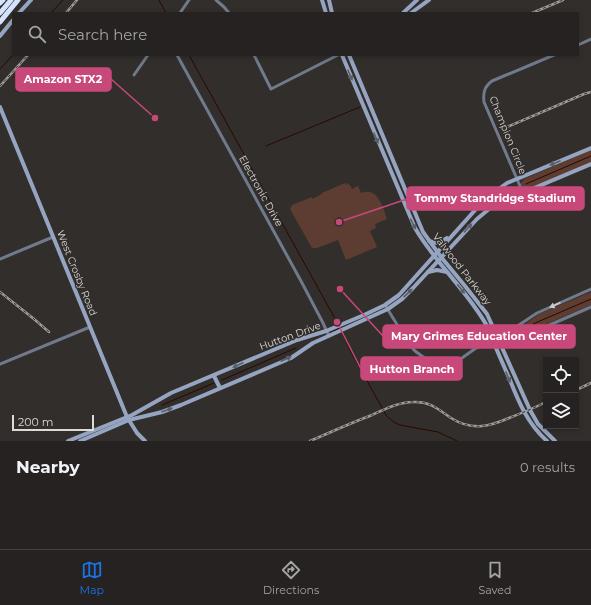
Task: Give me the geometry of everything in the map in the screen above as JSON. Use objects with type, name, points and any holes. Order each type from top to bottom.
[{"type":"highway","points":[[0,3],[3,0]]},
{"type":"highway","points":[[0,13],[11,0]]},
{"type":"highway","points":[[0,22],[18,0]]},
{"type":"street","points":[[20,12],[31,0]]},
{"type":"street","points":[[181,12],[189,0]]},
{"type":"street","points":[[216,0],[228,12]]},
{"type":"street","points":[[322,0],[325,12],[332,11],[329,0]]},
{"type":"street","points":[[404,12],[418,0]]},
{"type":"street","points":[[412,12],[429,0]]},
{"type":"street","points":[[0,36],[12,21]]},
{"type":"street","points":[[579,45],[591,39]]},
{"type":"street","points":[[134,74],[147,56]]},
{"type":"street","name":"Electronic Drive","points":[[178,56],[322,321],[330,333]]},
{"type":"street","points":[[254,56],[271,89],[336,56]]},
{"type":"street","name":"Valwood Parkway","points":[[342,56],[415,228],[433,255],[439,259],[480,305],[486,314],[530,410],[538,424],[554,441]]},
{"type":"street","name":"Valwood Parkway","points":[[349,56],[421,226],[429,241],[437,251],[439,259],[448,273],[482,317],[524,412],[540,435],[547,441]]},
{"type":"street","name":"Champion Circle","points":[[523,193],[484,102],[484,90],[492,81],[552,56]]},
{"type":"street","name":"West Crosby Road","points":[[0,107],[128,418],[137,433],[145,441]]},
{"type":"street","points":[[365,110],[371,108]]},
{"type":"street","name":"Hutton Drive","points":[[128,418],[162,412],[291,358],[312,343],[385,305],[399,294],[484,199],[494,191],[517,179],[591,148]]},
{"type":"street","name":"Hutton Drive","points":[[348,324],[388,309],[402,299],[477,219],[489,209],[506,200],[591,164]]},
{"type":"street","points":[[395,182],[401,179]]},
{"type":"street","points":[[429,241],[437,243],[441,242],[453,233]]},
{"type":"street","points":[[0,259],[53,237]]},
{"type":"street","points":[[426,273],[437,270],[448,273]]},
{"type":"street","points":[[493,341],[497,336],[510,331],[537,313],[591,289]]},
{"type":"street","points":[[385,305],[415,351],[423,358],[440,363],[462,358],[479,347],[493,341],[499,341],[545,327],[591,306]]},
{"type":"street","points":[[0,364],[90,327]]},
{"type":"street","name":"Hutton Drive","points":[[68,441],[87,436],[128,418],[172,393],[297,340],[330,333]]},
{"type":"street","points":[[214,376],[220,388]]},
{"type":"street","name":"Hutton Drive","points":[[80,441],[87,436]]},
{"type":"shaded area","points":[[591,150],[591,163],[527,190],[522,187],[521,183],[524,179]]},
{"type":"shaded area","points":[[345,183],[346,185],[348,183],[352,189],[358,186],[361,193],[367,192],[376,195],[387,219],[375,224],[376,228],[370,231],[377,247],[346,260],[338,240],[317,248],[312,248],[290,209],[292,205],[312,197],[312,199]]},
{"type":"shaded area","points":[[591,292],[591,305],[539,327],[520,331],[502,338],[520,328],[539,314]]},
{"type":"waterway","points":[[52,12],[63,0]]},
{"type":"waterway","points":[[159,0],[165,12]]},
{"type":"waterway","points":[[0,69],[12,56]]},
{"type":"waterway","points":[[190,56],[338,324]]},
{"type":"waterway","points":[[266,146],[360,107]]},
{"type":"waterway","points":[[526,184],[591,156]]},
{"type":"waterway","points":[[498,196],[507,192]]},
{"type":"waterway","points":[[533,324],[591,299]]},
{"type":"waterway","points":[[334,331],[340,328]]},
{"type":"waterway","points":[[342,332],[350,350],[389,418],[400,425],[438,432],[457,441]]},
{"type":"waterway","points":[[222,380],[296,348]]},
{"type":"waterway","points":[[162,405],[214,383]]},
{"type":"railway","points":[[67,12],[77,0]]},
{"type":"railway","points":[[534,12],[563,0]]},
{"type":"railway","points":[[0,86],[27,56]]},
{"type":"railway","points":[[507,127],[591,92]]},
{"type":"railway","points":[[0,292],[49,332]]},
{"type":"railway","points":[[579,389],[591,383]]},
{"type":"railway","points":[[310,441],[387,408],[408,402],[429,404],[451,418],[466,425],[473,426],[494,424],[543,403]]},
{"type":"place","name":"Amazon STX2","points":[[155,118]]},
{"type":"place","name":"Tommy Standridge Stadium","points":[[339,222]]},
{"type":"place","name":"Mary Grimes Education Center","points":[[340,289]]},
{"type":"place","name":"Hutton Branch","points":[[337,322]]}]
